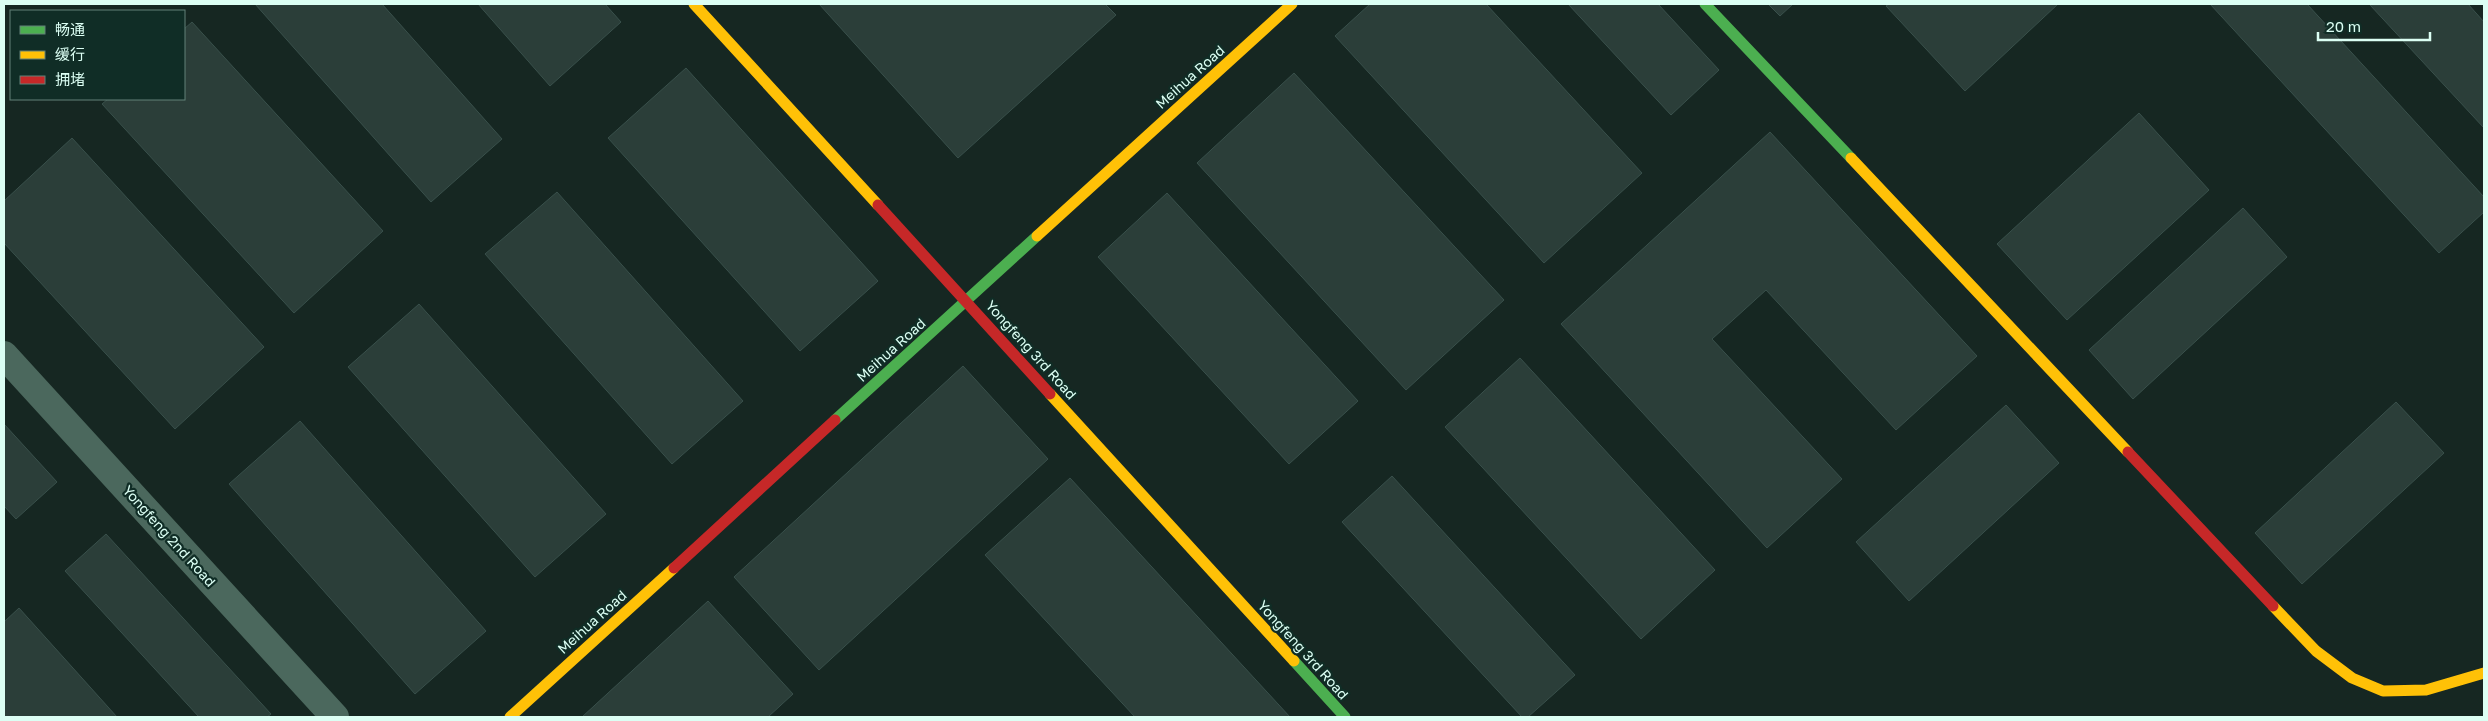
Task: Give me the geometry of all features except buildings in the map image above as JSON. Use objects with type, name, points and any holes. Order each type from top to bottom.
[{"type":"street","name":"Yongfeng 3rd Road","points":[[694,4],[1345,717]]},
{"type":"street","name":"Meihua Road","points":[[510,717],[1292,4]]},
{"type":"street","points":[[1705,4],[2316,650],[2352,678],[2383,692],[2426,690],[2484,673]]},
{"type":"street","name":"Yongfeng 2nd Road","points":[[4,355],[335,717]]},
{"type":"traffic: fast","points":[[1705,4],[1851,158]]},
{"type":"traffic: fast","points":[[835,420],[1037,236]]},
{"type":"traffic: fast","points":[[1294,661],[1345,717]]},
{"type":"traffic: slow","points":[[694,4],[878,205]]},
{"type":"traffic: slow","points":[[1037,236],[1292,4]]},
{"type":"traffic: slow","points":[[1851,158],[2128,452]]},
{"type":"traffic: slow","points":[[1050,394],[1294,661]]},
{"type":"traffic: slow","points":[[510,717],[674,568]]},
{"type":"traffic: slow","points":[[2273,606],[2316,651],[2352,678],[2383,691],[2426,690],[2484,673]]},
{"type":"traffic: jam","points":[[878,205],[1050,394]]},
{"type":"traffic: jam","points":[[674,568],[835,420]]},
{"type":"traffic: jam","points":[[2128,452],[2273,606]]}]
